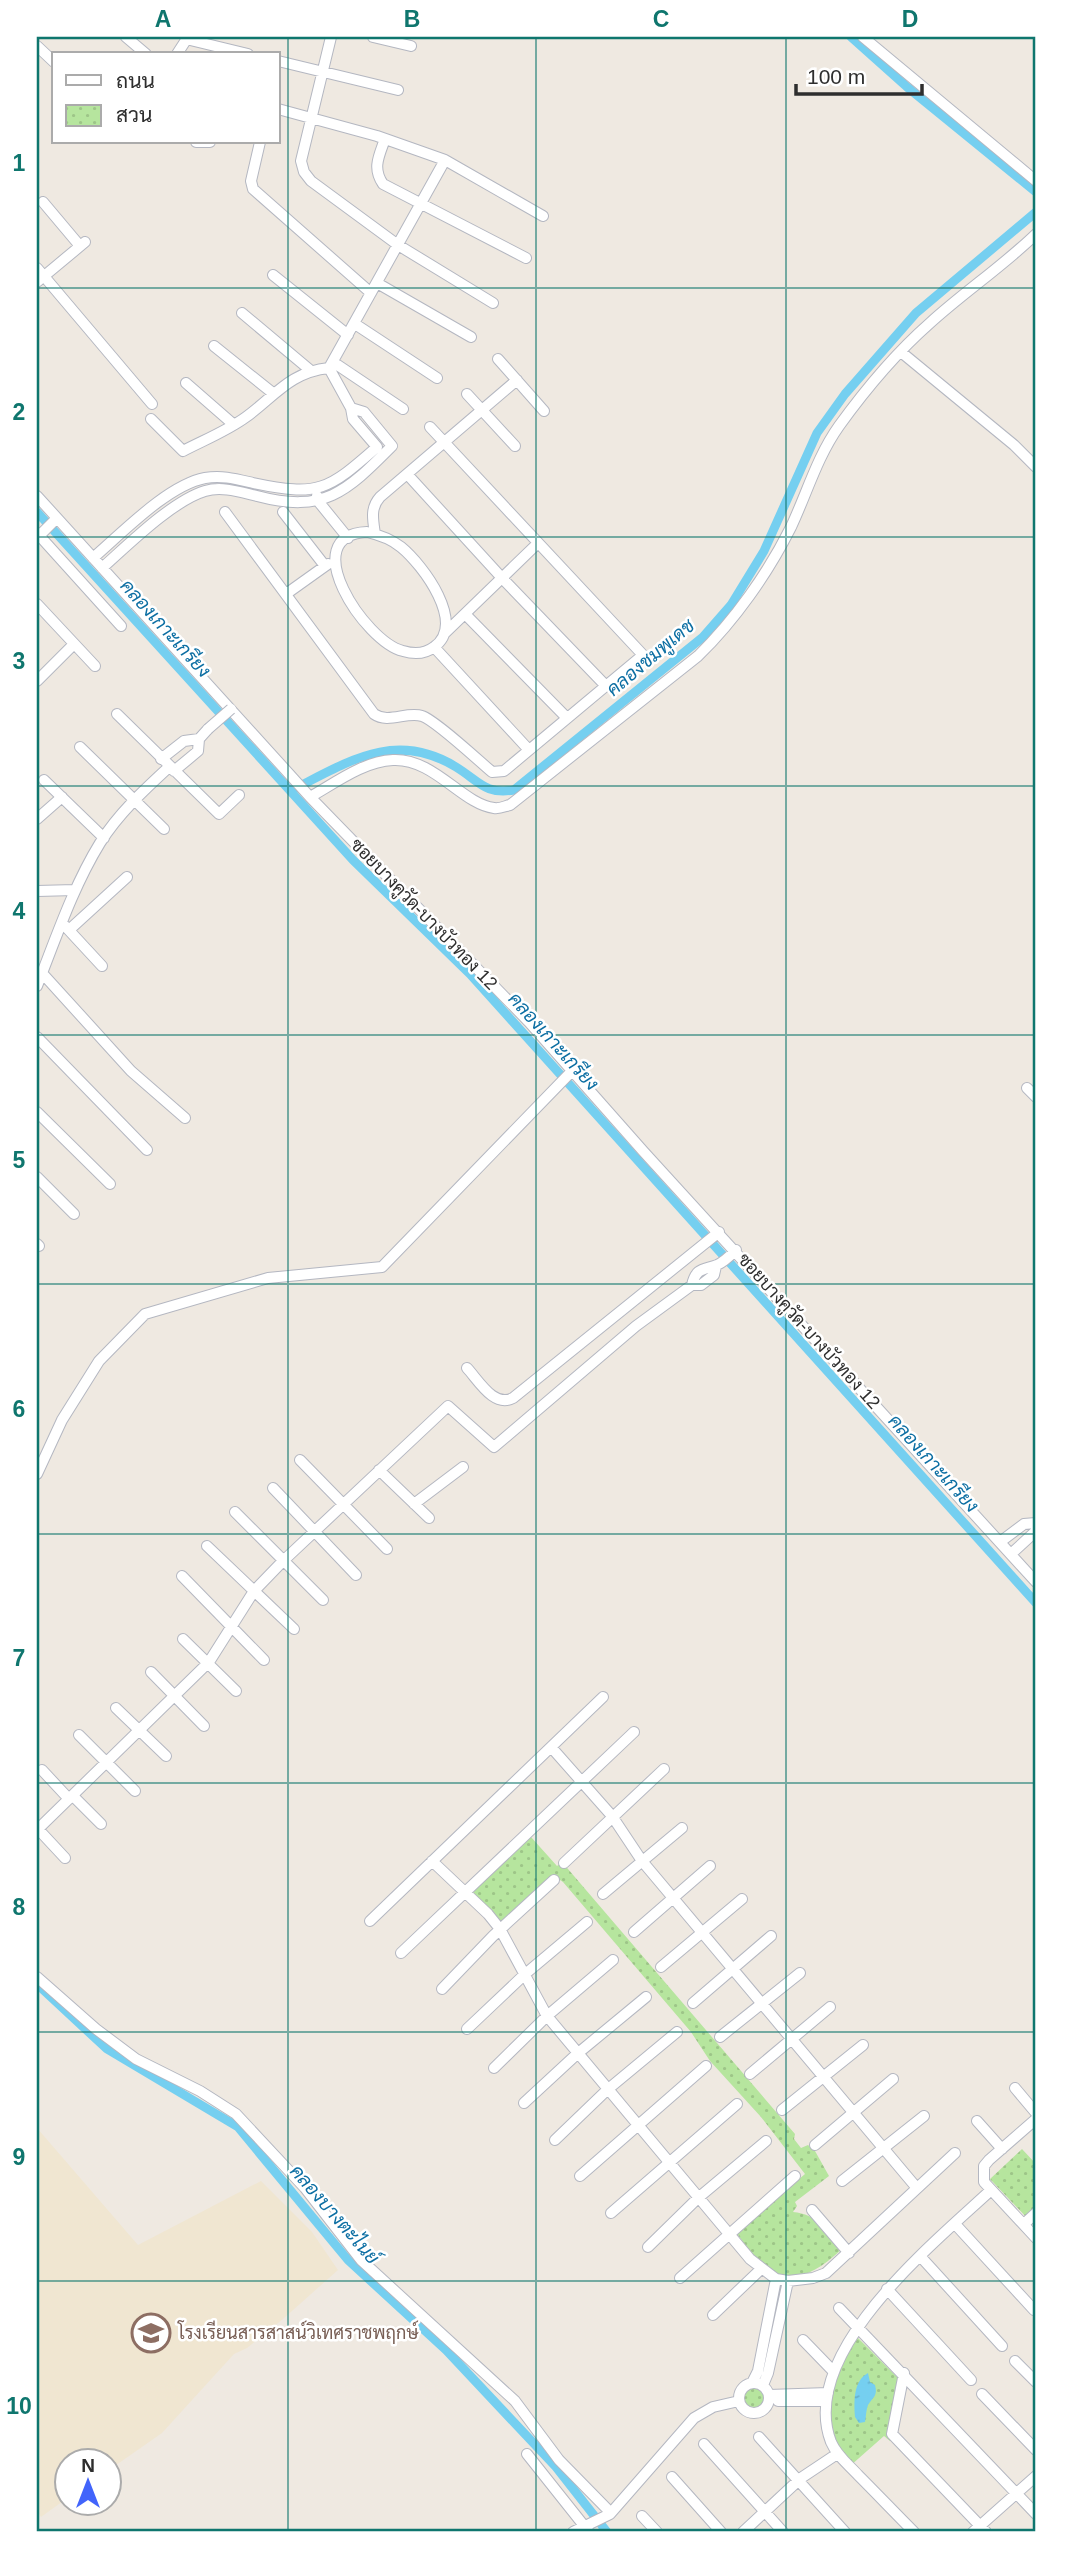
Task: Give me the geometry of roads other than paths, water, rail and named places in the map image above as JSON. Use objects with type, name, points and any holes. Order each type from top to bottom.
[{"type":"street","points":[[126,37],[144,52]]},
{"type":"street","points":[[331,37],[301,161],[304,172],[312,181],[398,245],[494,303]]},
{"type":"street","points":[[373,37],[411,46]]},
{"type":"street","points":[[863,37],[1036,181]]},
{"type":"street","points":[[187,38],[240,52]]},
{"type":"street","points":[[37,46],[52,60]]},
{"type":"street","points":[[280,62],[398,90]]},
{"type":"street","points":[[280,109],[385,139],[445,160],[543,216]]},
{"type":"street","points":[[385,139],[376,166],[377,175],[383,184],[526,258]]},
{"type":"street","points":[[260,144],[251,181],[253,189],[374,288],[471,337]]},
{"type":"street","points":[[331,365],[445,160]]},
{"type":"street","points":[[43,202],[83,244],[39,275],[152,404]]},
{"type":"street","points":[[303,789],[376,763],[403,760],[429,769],[479,802],[494,808],[510,805],[698,656],[716,638],[744,601],[790,528],[826,445],[840,425],[929,323],[1015,255],[1036,234]]},
{"type":"street","points":[[273,275],[348,335]]},
{"type":"street","points":[[242,313],[310,370]]},
{"type":"street","points":[[355,324],[437,377]]},
{"type":"street","points":[[214,346],[274,394]]},
{"type":"street","points":[[901,352],[1014,445],[1036,467]]},
{"type":"street","points":[[498,359],[544,411]]},
{"type":"street","points":[[331,365],[351,408],[353,419],[377,447]]},
{"type":"street","points":[[151,419],[183,451],[233,424],[298,376],[331,365],[404,409]]},
{"type":"street","points":[[375,534],[372,513],[374,503],[517,380]]},
{"type":"street","points":[[186,383],[233,424]]},
{"type":"street","points":[[467,394],[515,446]]},
{"type":"street","points":[[351,408],[364,412],[392,446]]},
{"type":"street","points":[[225,512],[377,717],[419,715],[427,718],[492,772],[504,771],[643,654],[430,427]]},
{"type":"street","points":[[93,558],[174,490],[204,478],[227,477],[300,490],[315,489],[332,484],[377,447],[392,446]]},
{"type":"street","points":[[102,568],[158,521],[196,495],[223,489],[288,502],[318,502],[329,499],[359,479],[392,446]]},
{"type":"street","points":[[407,474],[502,578],[606,685]]},
{"type":"street","points":[[315,489],[318,502],[348,538]]},
{"type":"street","name":"ซอยบางคูวัด-บางบัวทอง 12","points":[[37,496],[303,789],[529,1022],[732,1253],[1036,1582]]},
{"type":"street","points":[[150,510],[158,521]]},
{"type":"street","points":[[283,512],[325,566]]},
{"type":"street","points":[[57,519],[39,535],[121,626]]},
{"type":"street","points":[[445,633],[446,622],[440,598],[423,572],[399,545],[375,534],[355,533],[341,544],[334,568],[345,595],[386,645],[410,653],[425,652],[434,647],[445,633],[537,544]]},
{"type":"street","points":[[286,594],[335,559]]},
{"type":"street","points":[[38,609],[95,666]]},
{"type":"street","points":[[465,614],[567,718]]},
{"type":"street","points":[[37,681],[74,644]]},
{"type":"street","points":[[434,647],[529,750]]},
{"type":"street","points":[[37,986],[66,927],[75,890],[104,838],[134,800],[168,766],[184,741],[199,739],[231,709]]},
{"type":"street","points":[[117,714],[219,814],[239,795]]},
{"type":"street","points":[[168,766],[198,751],[199,739]]},
{"type":"street","points":[[80,747],[164,829]]},
{"type":"street","points":[[44,780],[104,838]]},
{"type":"street","points":[[37,819],[62,797]]},
{"type":"street","points":[[66,927],[127,877]]},
{"type":"street","points":[[37,891],[75,890]]},
{"type":"street","points":[[66,927],[102,966]]},
{"type":"street","points":[[42,973],[131,1071],[185,1118]]},
{"type":"street","points":[[37,1037],[147,1150]]},
{"type":"street","points":[[37,1474],[62,1420],[99,1361],[145,1314],[268,1279],[382,1267],[573,1070]]},
{"type":"street","points":[[1027,1088],[1036,1097]]},
{"type":"street","points":[[37,1112],[110,1184]]},
{"type":"street","points":[[37,1177],[74,1214]]},
{"type":"street","points":[[467,1368],[495,1399],[508,1401],[716,1234]]},
{"type":"street","points":[[65,1858],[37,1830],[209,1662],[254,1591],[282,1562],[448,1406],[494,1447],[636,1326],[692,1285],[694,1277],[707,1266],[717,1265],[732,1253]]},
{"type":"street","points":[[300,1460],[387,1549]]},
{"type":"street","points":[[414,1504],[463,1467]]},
{"type":"street","points":[[379,1470],[429,1518]]},
{"type":"street","points":[[273,1488],[356,1574]]},
{"type":"street","points":[[235,1512],[282,1562],[323,1600]]},
{"type":"street","points":[[1000,1542],[1024,1524],[1036,1523]]},
{"type":"street","points":[[1011,1554],[1036,1531]]},
{"type":"street","points":[[207,1546],[294,1629]]},
{"type":"street","points":[[181,1576],[264,1660]]},
{"type":"street","points":[[183,1639],[236,1691]]},
{"type":"street","points":[[151,1672],[204,1726]]},
{"type":"street","points":[[370,1921],[603,1697]]},
{"type":"street","points":[[116,1708],[166,1756]]},
{"type":"street","points":[[401,1953],[634,1732]]},
{"type":"street","points":[[79,1735],[135,1791]]},
{"type":"street","points":[[551,1747],[612,1816],[642,1861],[791,2041],[916,2187]]},
{"type":"street","points":[[564,1863],[664,1769]]},
{"type":"street","points":[[42,1770],[100,1824]]},
{"type":"street","points":[[603,1894],[682,1828]]},
{"type":"street","points":[[432,1861],[500,1929],[548,2016],[607,2090],[729,2234],[761,2269],[776,2279],[788,2281],[813,2278],[825,2273],[955,2154]]},
{"type":"street","points":[[634,1931],[710,1866]]},
{"type":"street","points":[[442,1989],[500,1929],[554,1880]]},
{"type":"street","points":[[661,1967],[742,1899]]},
{"type":"street","points":[[467,2029],[524,1975],[587,1922]]},
{"type":"street","points":[[693,2003],[771,1936]]},
{"type":"street","points":[[494,2067],[613,1960]]},
{"type":"street","points":[[720,2036],[800,1973]]},
{"type":"street","points":[[37,1977],[96,2029],[136,2059],[227,2106],[244,2121],[305,2188],[361,2260],[515,2401],[559,2460],[608,2515]]},
{"type":"street","points":[[524,2103],[577,2053],[646,1997]]},
{"type":"street","points":[[750,2074],[830,2007]]},
{"type":"street","points":[[555,2140],[607,2090],[677,2032]]},
{"type":"street","points":[[782,2110],[863,2045]]},
{"type":"street","points":[[580,2176],[706,2066]]},
{"type":"street","points":[[815,2145],[893,2079]]},
{"type":"street","points":[[1015,2088],[1036,2113]]},
{"type":"street","points":[[611,2213],[737,2104]]},
{"type":"street","points":[[842,2181],[924,2116]]},
{"type":"street","points":[[1036,2119],[985,2166],[984,2182],[1036,2238]]},
{"type":"street","points":[[977,2121],[1002,2149]]},
{"type":"street","points":[[648,2247],[698,2198],[766,2141]]},
{"type":"street","points":[[680,2278],[795,2176]]},
{"type":"street","points":[[914,2532],[837,2454],[827,2424],[827,2397],[842,2353],[887,2289],[991,2190]]},
{"type":"street","points":[[812,2210],[849,2253]]},
{"type":"street","points":[[1024,2224],[1036,2213]]},
{"type":"street","points":[[955,2224],[1034,2310]]},
{"type":"street","points":[[920,2256],[1002,2346]]},
{"type":"street","points":[[713,2315],[761,2269]]},
{"type":"street","points":[[739,2401],[746,2410],[757,2413],[767,2406],[769,2398],[763,2385],[776,2279]]},
{"type":"street","points":[[739,2401],[742,2389],[752,2383],[767,2353],[788,2281]]},
{"type":"street","points":[[887,2289],[971,2380]]},
{"type":"street","points":[[839,2308],[1036,2514]]},
{"type":"street","points":[[803,2340],[834,2372]]},
{"type":"street","points":[[1015,2361],[1036,2382]]},
{"type":"street","points":[[904,2373],[892,2434],[980,2530],[1036,2476]]},
{"type":"street","points":[[752,2383],[763,2385]]},
{"type":"street","points":[[982,2394],[1036,2450]]},
{"type":"street","points":[[769,2398],[827,2397]]},
{"type":"street","points":[[573,2532],[608,2515],[702,2411],[739,2401]]},
{"type":"street","points":[[760,2437],[845,2532]]},
{"type":"street","points":[[704,2444],[783,2532]]},
{"type":"street","points":[[527,2454],[586,2527]]},
{"type":"street","points":[[743,2532],[799,2480],[837,2454]]},
{"type":"street","points":[[672,2477],[721,2532]]},
{"type":"street","points":[[642,2515],[657,2532]]},
{"type":"water","points":[[868,2373],[876,2392],[868,2405],[865,2422],[859,2423],[855,2417],[857,2386]]},
{"type":"waterway","points":[[851,37],[907,87],[1036,192]]},
{"type":"waterway","name":"คลองชมพูเดช","points":[[294,789],[354,760],[393,750],[434,756],[489,789],[514,790],[703,637],[731,605],[764,551],[817,433],[845,394],[916,313],[1036,212]]},
{"type":"waterway","name":"คลองเกาะเกรียง","points":[[37,512],[353,860],[470,974],[1036,1603]]},
{"type":"waterway","name":"คลองบางตะไนย์","points":[[37,1984],[107,2049],[238,2127],[348,2260],[446,2350],[556,2467],[607,2532]]},
{"type":"place","name":"โรงเรียนสารสาสน์วิเทศราชพฤกษ์","points":[[151,2333]]}]
